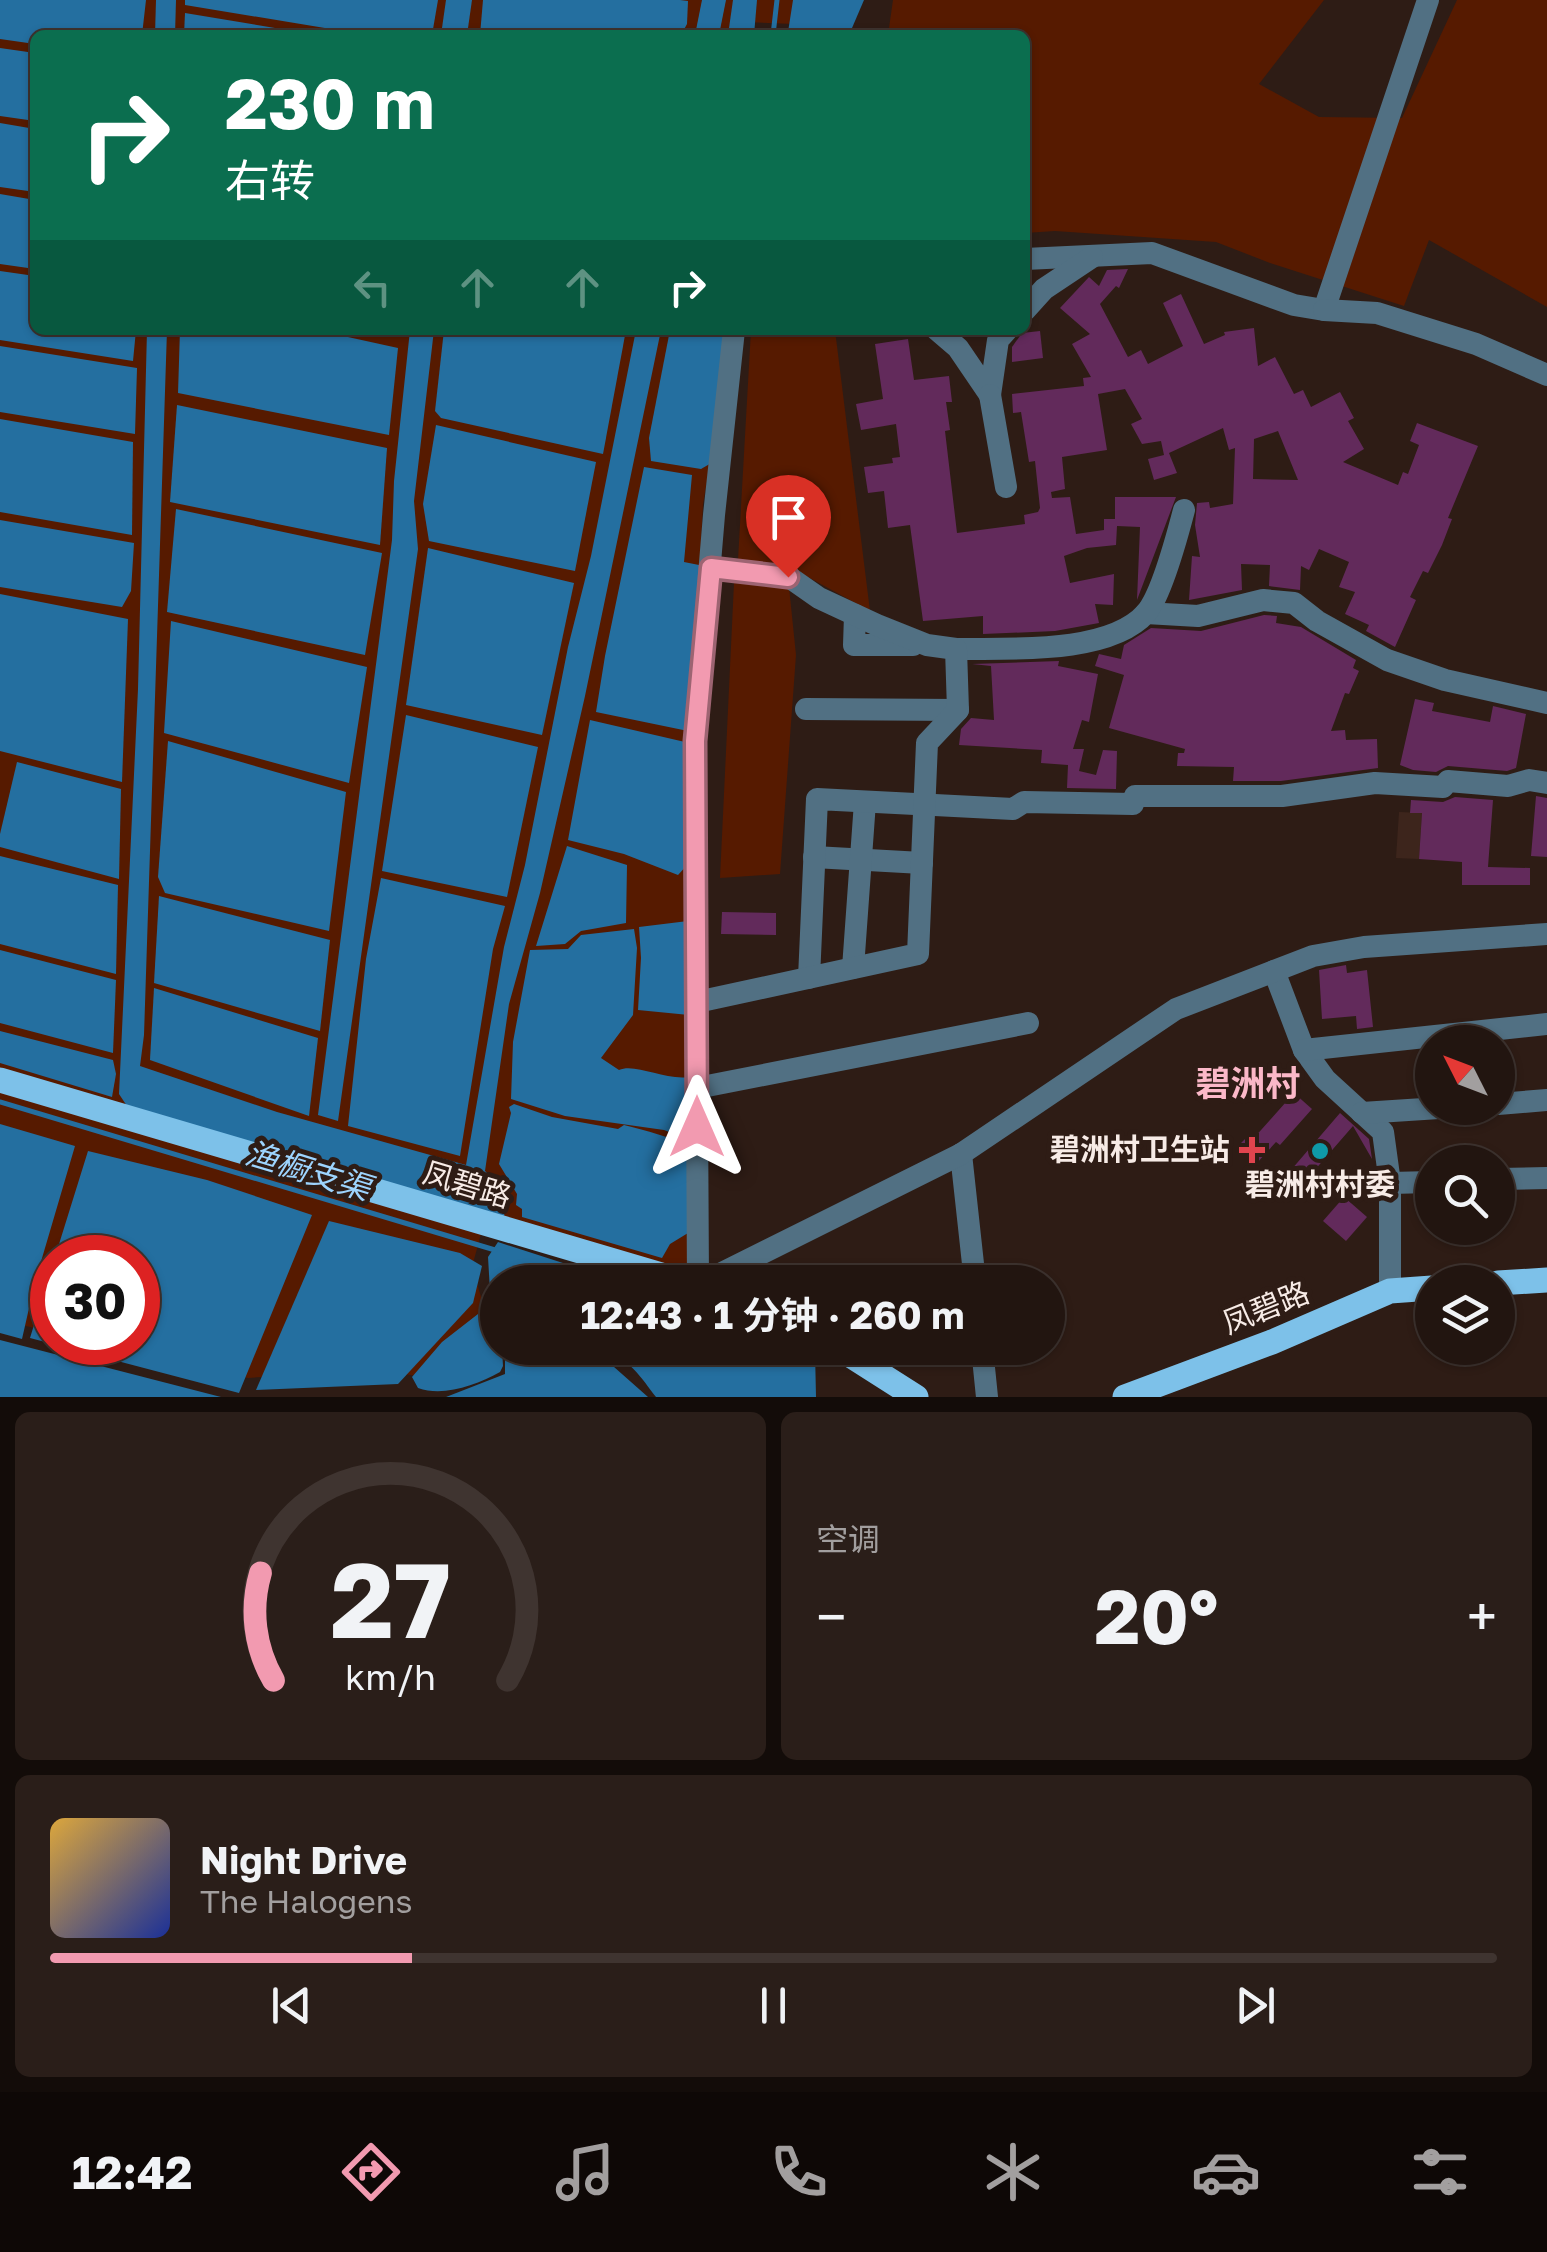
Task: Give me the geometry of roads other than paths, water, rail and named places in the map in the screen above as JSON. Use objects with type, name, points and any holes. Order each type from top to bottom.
[{"type":"main road","name":"凤碧路","points":[[0,1080],[627,1265]]},
{"type":"main road","points":[[1515,1283],[1547,1280]]},
{"type":"main road","name":"凤碧路","points":[[1125,1397],[1272,1342],[1390,1291],[1415,1289]]},
{"type":"main road","points":[[866,1365],[916,1397]]},
{"type":"street","points":[[1324,310],[1428,0]]},
{"type":"street","points":[[1030,304],[1044,289],[1095,254]]},
{"type":"street","points":[[1030,259],[1152,254],[1294,305],[1377,314],[1476,344],[1547,375]]},
{"type":"street","points":[[701,1265],[695,741],[734,335]]},
{"type":"street","points":[[943,335],[958,348],[990,394]]},
{"type":"street","points":[[1002,335],[998,340],[990,394],[1006,487]]},
{"type":"street","points":[[711,568],[788,577],[819,598],[926,645],[956,649],[1062,648],[1118,631],[1146,613],[1174,549],[1184,510]]},
{"type":"street","points":[[1146,613],[1198,616],[1263,600],[1294,604],[1388,660],[1445,680],[1547,703]]},
{"type":"street","points":[[697,1002],[918,954],[928,743],[958,710],[956,649]]},
{"type":"street","points":[[806,709],[958,710]]},
{"type":"street","points":[[809,978],[817,798],[1013,808],[1024,802],[1132,804],[1135,796],[1282,796],[1375,783],[1443,787],[1448,781],[1508,786],[1528,780],[1547,783]]},
{"type":"street","points":[[853,968],[865,802]]},
{"type":"street","points":[[814,857],[922,863]]},
{"type":"street","points":[[736,1265],[961,1154],[1176,1009],[1313,956],[1364,947],[1547,934]]},
{"type":"street","points":[[1274,971],[1304,1050],[1324,1079],[1383,1132],[1390,1183],[1390,1291]]},
{"type":"street","points":[[697,1088],[1028,1023]]},
{"type":"street","points":[[1304,1050],[1547,1024]]},
{"type":"street","points":[[1515,1103],[1547,1100]]},
{"type":"street","points":[[1362,1113],[1415,1110]]},
{"type":"street","points":[[961,1154],[973,1265]]},
{"type":"street","points":[[1515,1179],[1547,1178]]},
{"type":"street","points":[[1390,1183],[1415,1182]]},
{"type":"street","points":[[984,1365],[987,1397]]},
{"type":"water","points":[[0,0],[146,0],[143,30],[30,30],[30,43],[0,39]]},
{"type":"water","points":[[156,0],[176,0],[175,30],[155,30]]},
{"type":"water","points":[[185,0],[438,0],[433,30],[337,30],[185,5]]},
{"type":"water","points":[[446,0],[472,0],[468,30],[442,30]]},
{"type":"water","points":[[483,0],[688,1],[684,30],[480,30]]},
{"type":"water","points":[[702,0],[726,0],[720,30],[696,30]]},
{"type":"water","points":[[733,0],[757,0],[754,30],[729,30]]},
{"type":"water","points":[[793,0],[864,0],[851,30],[788,30]]},
{"type":"water","points":[[185,13],[287,30],[184,30]]},
{"type":"water","points":[[0,48],[30,52],[30,120],[0,116]]},
{"type":"water","points":[[0,123],[30,128],[30,191],[0,187]]},
{"type":"water","points":[[0,194],[30,199],[30,268],[0,264]]},
{"type":"water","points":[[0,271],[30,275],[30,335],[136,335],[133,361],[0,340]]},
{"type":"water","points":[[147,335],[167,335],[140,1066],[277,1112],[466,1165],[504,947],[525,865],[635,335],[660,335],[585,696],[540,893],[509,1004],[485,1171],[505,1189],[504,1223],[129,1109],[119,1094],[138,689]]},
{"type":"water","points":[[180,335],[339,335],[398,348],[389,435],[178,393]]},
{"type":"water","points":[[409,335],[433,335],[414,501],[418,549],[338,1121],[318,1115],[392,540],[394,481]]},
{"type":"water","points":[[443,335],[625,335],[603,454],[441,418],[435,411]]},
{"type":"water","points":[[669,335],[727,335],[713,462],[701,469],[651,461],[649,438]]},
{"type":"water","points":[[0,346],[137,368],[135,434],[0,412]]},
{"type":"water","points":[[177,405],[387,448],[380,545],[170,502]]},
{"type":"water","points":[[0,419],[133,442],[132,535],[0,512]]},
{"type":"water","points":[[436,425],[596,462],[575,571],[429,541],[423,504]]},
{"type":"water","points":[[644,467],[692,475],[684,562],[704,566],[688,731],[596,712]]},
{"type":"water","points":[[176,509],[382,553],[365,655],[167,612]]},
{"type":"water","points":[[0,520],[134,543],[131,591],[122,607],[0,587]]},
{"type":"water","points":[[428,548],[574,583],[542,735],[406,705]]},
{"type":"water","points":[[0,594],[128,619],[122,782],[0,751]]},
{"type":"water","points":[[171,621],[367,667],[349,783],[164,733]]},
{"type":"water","points":[[406,715],[538,747],[507,897],[382,871]]},
{"type":"water","points":[[590,720],[685,742],[688,864],[678,875],[624,854],[568,840]]},
{"type":"water","points":[[168,741],[346,792],[329,931],[165,893],[158,877]]},
{"type":"water","points":[[17,762],[121,789],[119,879],[0,847]]},
{"type":"water","points":[[567,846],[627,865],[626,923],[581,931],[565,944],[536,946]]},
{"type":"water","points":[[0,856],[118,885],[116,974],[0,944]]},
{"type":"water","points":[[381,878],[505,906],[493,949],[460,1156],[348,1126],[366,959]]},
{"type":"water","points":[[159,896],[330,940],[320,1031],[154,983]]},
{"type":"water","points":[[688,921],[689,1015],[638,1010],[639,927]]},
{"type":"water","points":[[634,929],[637,948],[633,1015],[601,1058],[619,1070],[690,1077],[689,1136],[685,1138],[664,1130],[565,1116],[511,1099],[513,1042],[530,950],[568,949],[581,935]]},
{"type":"water","points":[[0,950],[116,980],[113,1053],[0,1023]]},
{"type":"water","points":[[154,988],[318,1038],[309,1116],[150,1060]]},
{"type":"water","points":[[0,1031],[113,1060],[116,1074],[112,1097],[0,1063]]},
{"type":"water","points":[[514,1104],[552,1117],[618,1129],[624,1125],[689,1147],[688,1233],[670,1244],[662,1258],[522,1217],[522,1209],[516,1205],[517,1194],[499,1164],[511,1113],[509,1107]]},
{"type":"water","points":[[0,1124],[75,1146],[49,1235],[30,1235],[30,1304],[22,1339],[0,1333]]},
{"type":"water","points":[[88,1151],[207,1180],[312,1215],[239,1393],[133,1365],[160,1365],[160,1235],[62,1235]]},
{"type":"water","points":[[329,1221],[460,1253],[480,1265],[473,1303],[398,1384],[256,1390]]},
{"type":"water","points":[[498,1242],[563,1263],[488,1265],[488,1257]]},
{"type":"water","points":[[480,1312],[480,1365],[503,1366],[500,1372],[460,1388],[418,1388],[412,1377],[442,1342]]},
{"type":"water","points":[[0,1340],[30,1348],[30,1365],[97,1365],[221,1397],[0,1397]]},
{"type":"water","points":[[505,1365],[612,1365],[648,1397],[446,1397],[505,1374]]},
{"type":"water","points":[[628,1365],[815,1365],[816,1397],[656,1397]]},
{"type":"waterway","points":[[774,30],[777,0]]},
{"type":"waterway","name":"渔橱支渠","points":[[0,1102],[495,1250]]},
{"type":"place","name":"碧洲村卫生站","points":[[1252,1150]]},
{"type":"place","name":"碧洲村村委","points":[[1320,1151]]},
{"type":"district","name":"碧洲村","points":[[1248,1084]]}]
